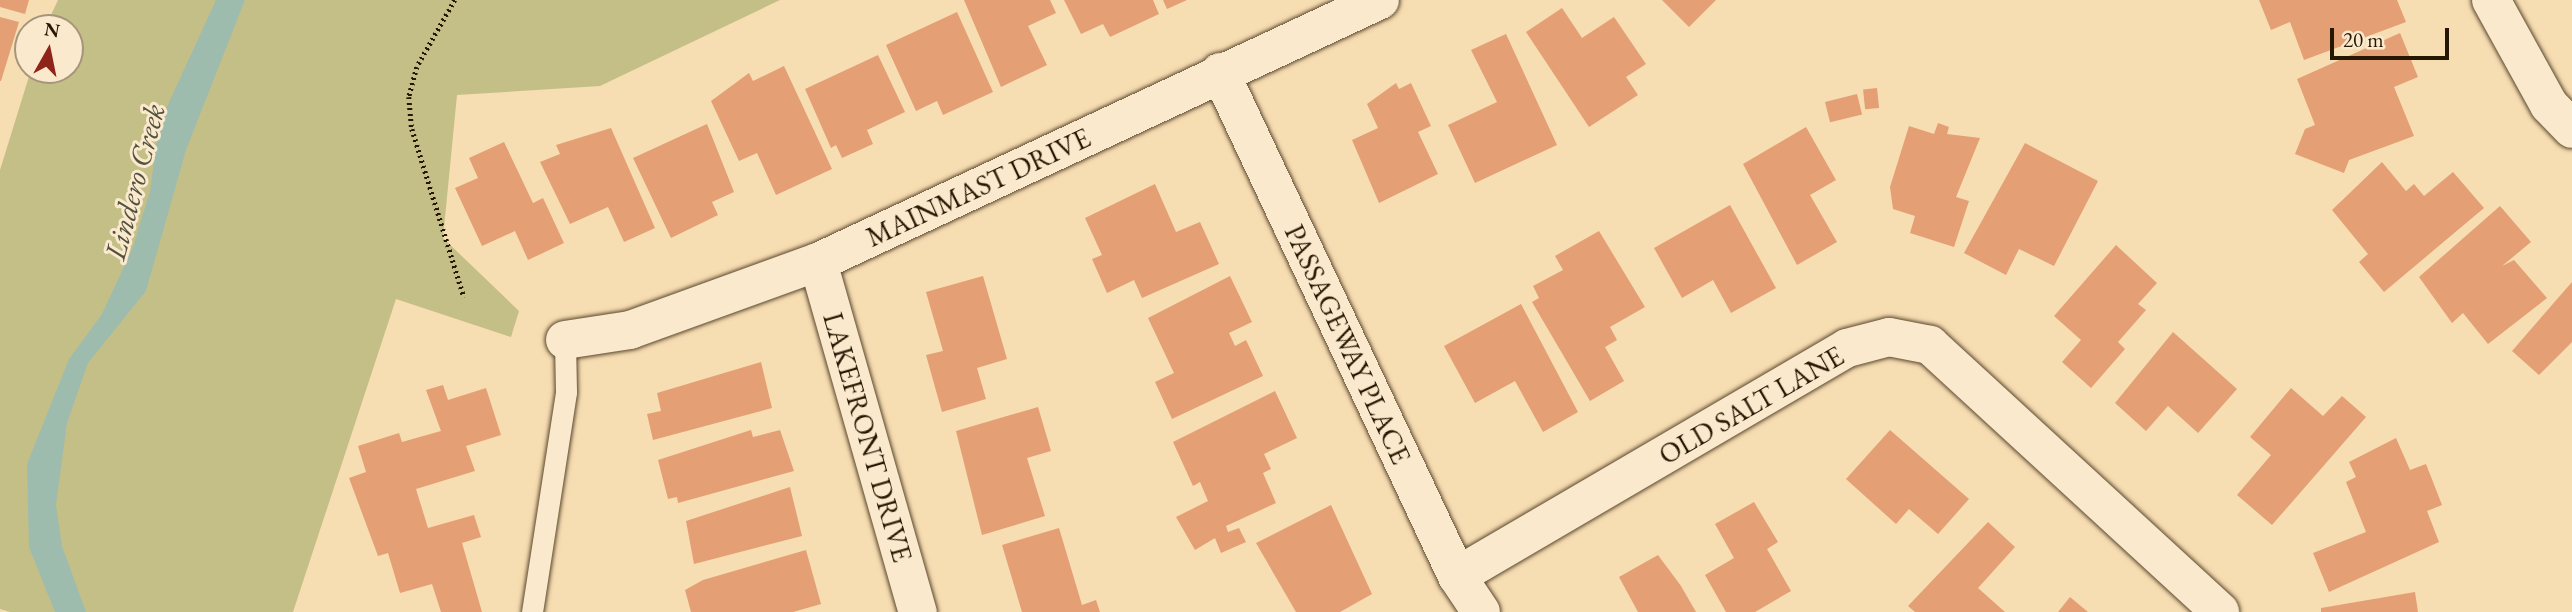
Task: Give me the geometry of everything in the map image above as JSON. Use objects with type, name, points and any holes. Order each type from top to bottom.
[{"type":"street","name":"MAINMAST DRIVE","points":[[565,340],[630,330],[818,262],[1220,72],[1380,0]]},
{"type":"street","points":[[2491,0],[2549,105],[2572,129]]},
{"type":"street","name":"PASSAGEWAY PLACE","points":[[1220,72],[1458,576],[1481,612]]},
{"type":"street","name":"LAKEFRONT DRIVE","points":[[818,262],[918,612]]},
{"type":"street","name":"OLD SALT LANE","points":[[1458,576],[1847,348],[1889,337],[1930,345],[2220,612]]},
{"type":"lane","points":[[531,612],[566,393],[565,340]]},
{"type":"path","points":[[455,0],[417,67],[409,97],[412,129],[464,297]]},
{"type":"shaded area","points":[[58,0],[780,0],[600,86],[457,95],[443,238],[519,311],[511,337],[396,299],[293,612],[10,612],[0,609],[0,170],[27,84],[84,84],[84,14],[52,14]]},
{"type":"shaded area","points":[[216,0],[245,0],[186,150],[146,291],[88,363],[67,423],[56,505],[62,546],[86,612],[55,612],[29,547],[27,464],[69,359],[102,314],[133,247],[150,191],[159,124]]},
{"type":"building","points":[[0,0],[29,0],[25,14],[0,7]]},
{"type":"building","points":[[964,0],[1050,0],[1056,13],[1028,26],[1047,65],[1001,87]]},
{"type":"building","points":[[1064,0],[1153,0],[1159,14],[1110,37],[1103,24],[1081,34]]},
{"type":"building","points":[[1163,0],[1187,0],[1167,9]]},
{"type":"building","points":[[1662,0],[1716,0],[1689,27]]},
{"type":"building","points":[[2259,0],[2397,0],[2406,22],[2304,60],[2290,22],[2271,30]]},
{"type":"building","points":[[1562,8],[1582,38],[1614,17],[1646,64],[1626,77],[1638,95],[1589,127],[1526,32]]},
{"type":"building","points":[[957,12],[993,92],[943,115],[937,101],[916,111],[886,45]]},
{"type":"building","points":[[0,17],[14,21],[14,38],[0,81]]},
{"type":"building","points":[[2400,33],[2418,77],[2394,87],[2414,136],[2349,160],[2344,173],[2295,154],[2305,129],[2315,125],[2297,79]]},
{"type":"building","points":[[1506,34],[1557,145],[1475,183],[1448,125],[1497,102],[1471,50]]},
{"type":"building","points":[[878,55],[905,112],[867,130],[873,144],[842,158],[836,145],[831,148],[805,89]]},
{"type":"building","points":[[784,66],[832,169],[776,195],[757,153],[739,161],[711,101],[749,73],[753,81]]},
{"type":"building","points":[[1396,83],[1399,89],[1411,83],[1431,126],[1418,132],[1438,174],[1379,203],[1352,140],[1378,128],[1367,104]]},
{"type":"building","points":[[1877,88],[1879,108],[1865,109],[1863,89]]},
{"type":"building","points":[[1857,94],[1862,114],[1830,122],[1825,102]]},
{"type":"building","points":[[1938,123],[1949,127],[1947,134],[1980,138],[1956,197],[1969,201],[1954,247],[1910,233],[1915,216],[1893,209],[1890,187],[1909,126],[1934,134]]},
{"type":"building","points":[[707,124],[734,192],[712,202],[718,215],[671,238],[633,158]]},
{"type":"building","points":[[1806,127],[1836,180],[1810,195],[1837,242],[1797,265],[1743,164]]},
{"type":"building","points":[[611,128],[655,228],[624,242],[608,207],[570,224],[540,162],[560,154],[556,145]]},
{"type":"building","points":[[504,142],[533,203],[543,198],[564,243],[528,260],[515,231],[482,246],[455,188],[478,178],[469,158]]},
{"type":"building","points":[[2025,143],[2098,181],[2054,266],[2019,249],[2006,275],[1964,253]]},
{"type":"building","points":[[2382,162],[2406,191],[2414,184],[2424,196],[2453,172],[2484,208],[2384,292],[2359,262],[2368,254],[2332,210]]},
{"type":"building","points":[[1155,184],[1176,232],[1200,222],[1219,264],[1142,298],[1134,280],[1107,293],[1092,259],[1102,255],[1085,218]]},
{"type":"building","points":[[1730,205],[1776,288],[1731,313],[1713,280],[1682,298],[1654,248]]},
{"type":"building","points":[[2500,206],[2531,242],[2502,266],[2514,260],[2547,298],[2488,344],[2463,313],[2452,323],[2419,277]]},
{"type":"building","points":[[1599,231],[1645,307],[1610,327],[1617,340],[1605,347],[1624,381],[1590,401],[1532,302],[1539,298],[1533,286],[1563,270],[1555,256]]},
{"type":"building","points":[[2116,245],[2157,283],[2138,304],[2146,310],[2118,342],[2125,349],[2091,388],[2062,362],[2081,340],[2054,316]]},
{"type":"building","points":[[983,276],[1007,359],[977,368],[986,399],[942,412],[926,355],[943,351],[926,292]]},
{"type":"building","points":[[1230,276],[1252,322],[1229,333],[1235,346],[1246,340],[1263,376],[1172,419],[1155,382],[1174,373],[1148,318]]},
{"type":"building","points":[[2572,282],[2572,342],[2539,375],[2512,351]]},
{"type":"building","points":[[1521,304],[1578,412],[1543,432],[1515,381],[1475,403],[1444,346]]},
{"type":"building","points":[[2173,332],[2237,389],[2198,433],[2168,406],[2146,431],[2115,403]]},
{"type":"building","points":[[761,362],[772,408],[653,440],[647,414],[661,411],[657,393]]},
{"type":"building","points":[[443,385],[448,400],[486,388],[501,435],[466,446],[475,471],[416,489],[428,528],[474,515],[481,537],[462,543],[482,612],[441,612],[432,584],[400,593],[388,553],[378,556],[349,478],[366,472],[358,446],[399,433],[402,442],[441,431],[426,390]]},
{"type":"building","points":[[2291,388],[2323,416],[2342,396],[2366,417],[2272,525],[2237,495],[2271,455],[2250,437]]},
{"type":"building","points":[[1275,391],[1297,438],[1264,454],[1271,469],[1263,473],[1276,503],[1226,526],[1228,532],[1239,528],[1246,542],[1221,553],[1215,538],[1195,550],[1176,517],[1208,501],[1200,482],[1193,486],[1173,442]]},
{"type":"building","points":[[1038,407],[1051,451],[1027,458],[1045,516],[982,535],[956,431]]},
{"type":"building","points":[[751,430],[753,437],[780,430],[794,471],[678,503],[677,497],[668,499],[658,460]]},
{"type":"building","points":[[1890,430],[1969,499],[1938,534],[1909,509],[1896,524],[1846,479]]},
{"type":"building","points":[[2396,438],[2410,470],[2426,464],[2442,505],[2427,511],[2439,542],[2329,592],[2313,553],[2366,532],[2346,482],[2356,477],[2349,462]]},
{"type":"building","points":[[790,487],[802,536],[694,564],[686,521]]},
{"type":"building","points":[[1754,502],[1778,542],[1767,549],[1791,591],[1755,612],[1726,612],[1705,575],[1734,558],[1715,524]]},
{"type":"building","points":[[1331,505],[1372,594],[1340,612],[1296,612],[1256,543]]},
{"type":"building","points":[[1988,522],[2015,547],[1978,588],[2005,612],[1915,612],[1908,606]]},
{"type":"building","points":[[1059,528],[1082,605],[1096,600],[1100,612],[1022,612],[1002,545]]},
{"type":"building","points":[[806,550],[821,604],[793,612],[691,612],[685,590],[703,580]]},
{"type":"building","points":[[1658,555],[1696,612],[1638,612],[1619,577]]},
{"type":"building","points":[[2415,592],[2418,612],[2321,612],[2321,608]]},
{"type":"building","points":[[2070,597],[2088,612],[2058,612]]},
{"type":"water label","name":"Lindero Creek","points":[[135,182]]}]
